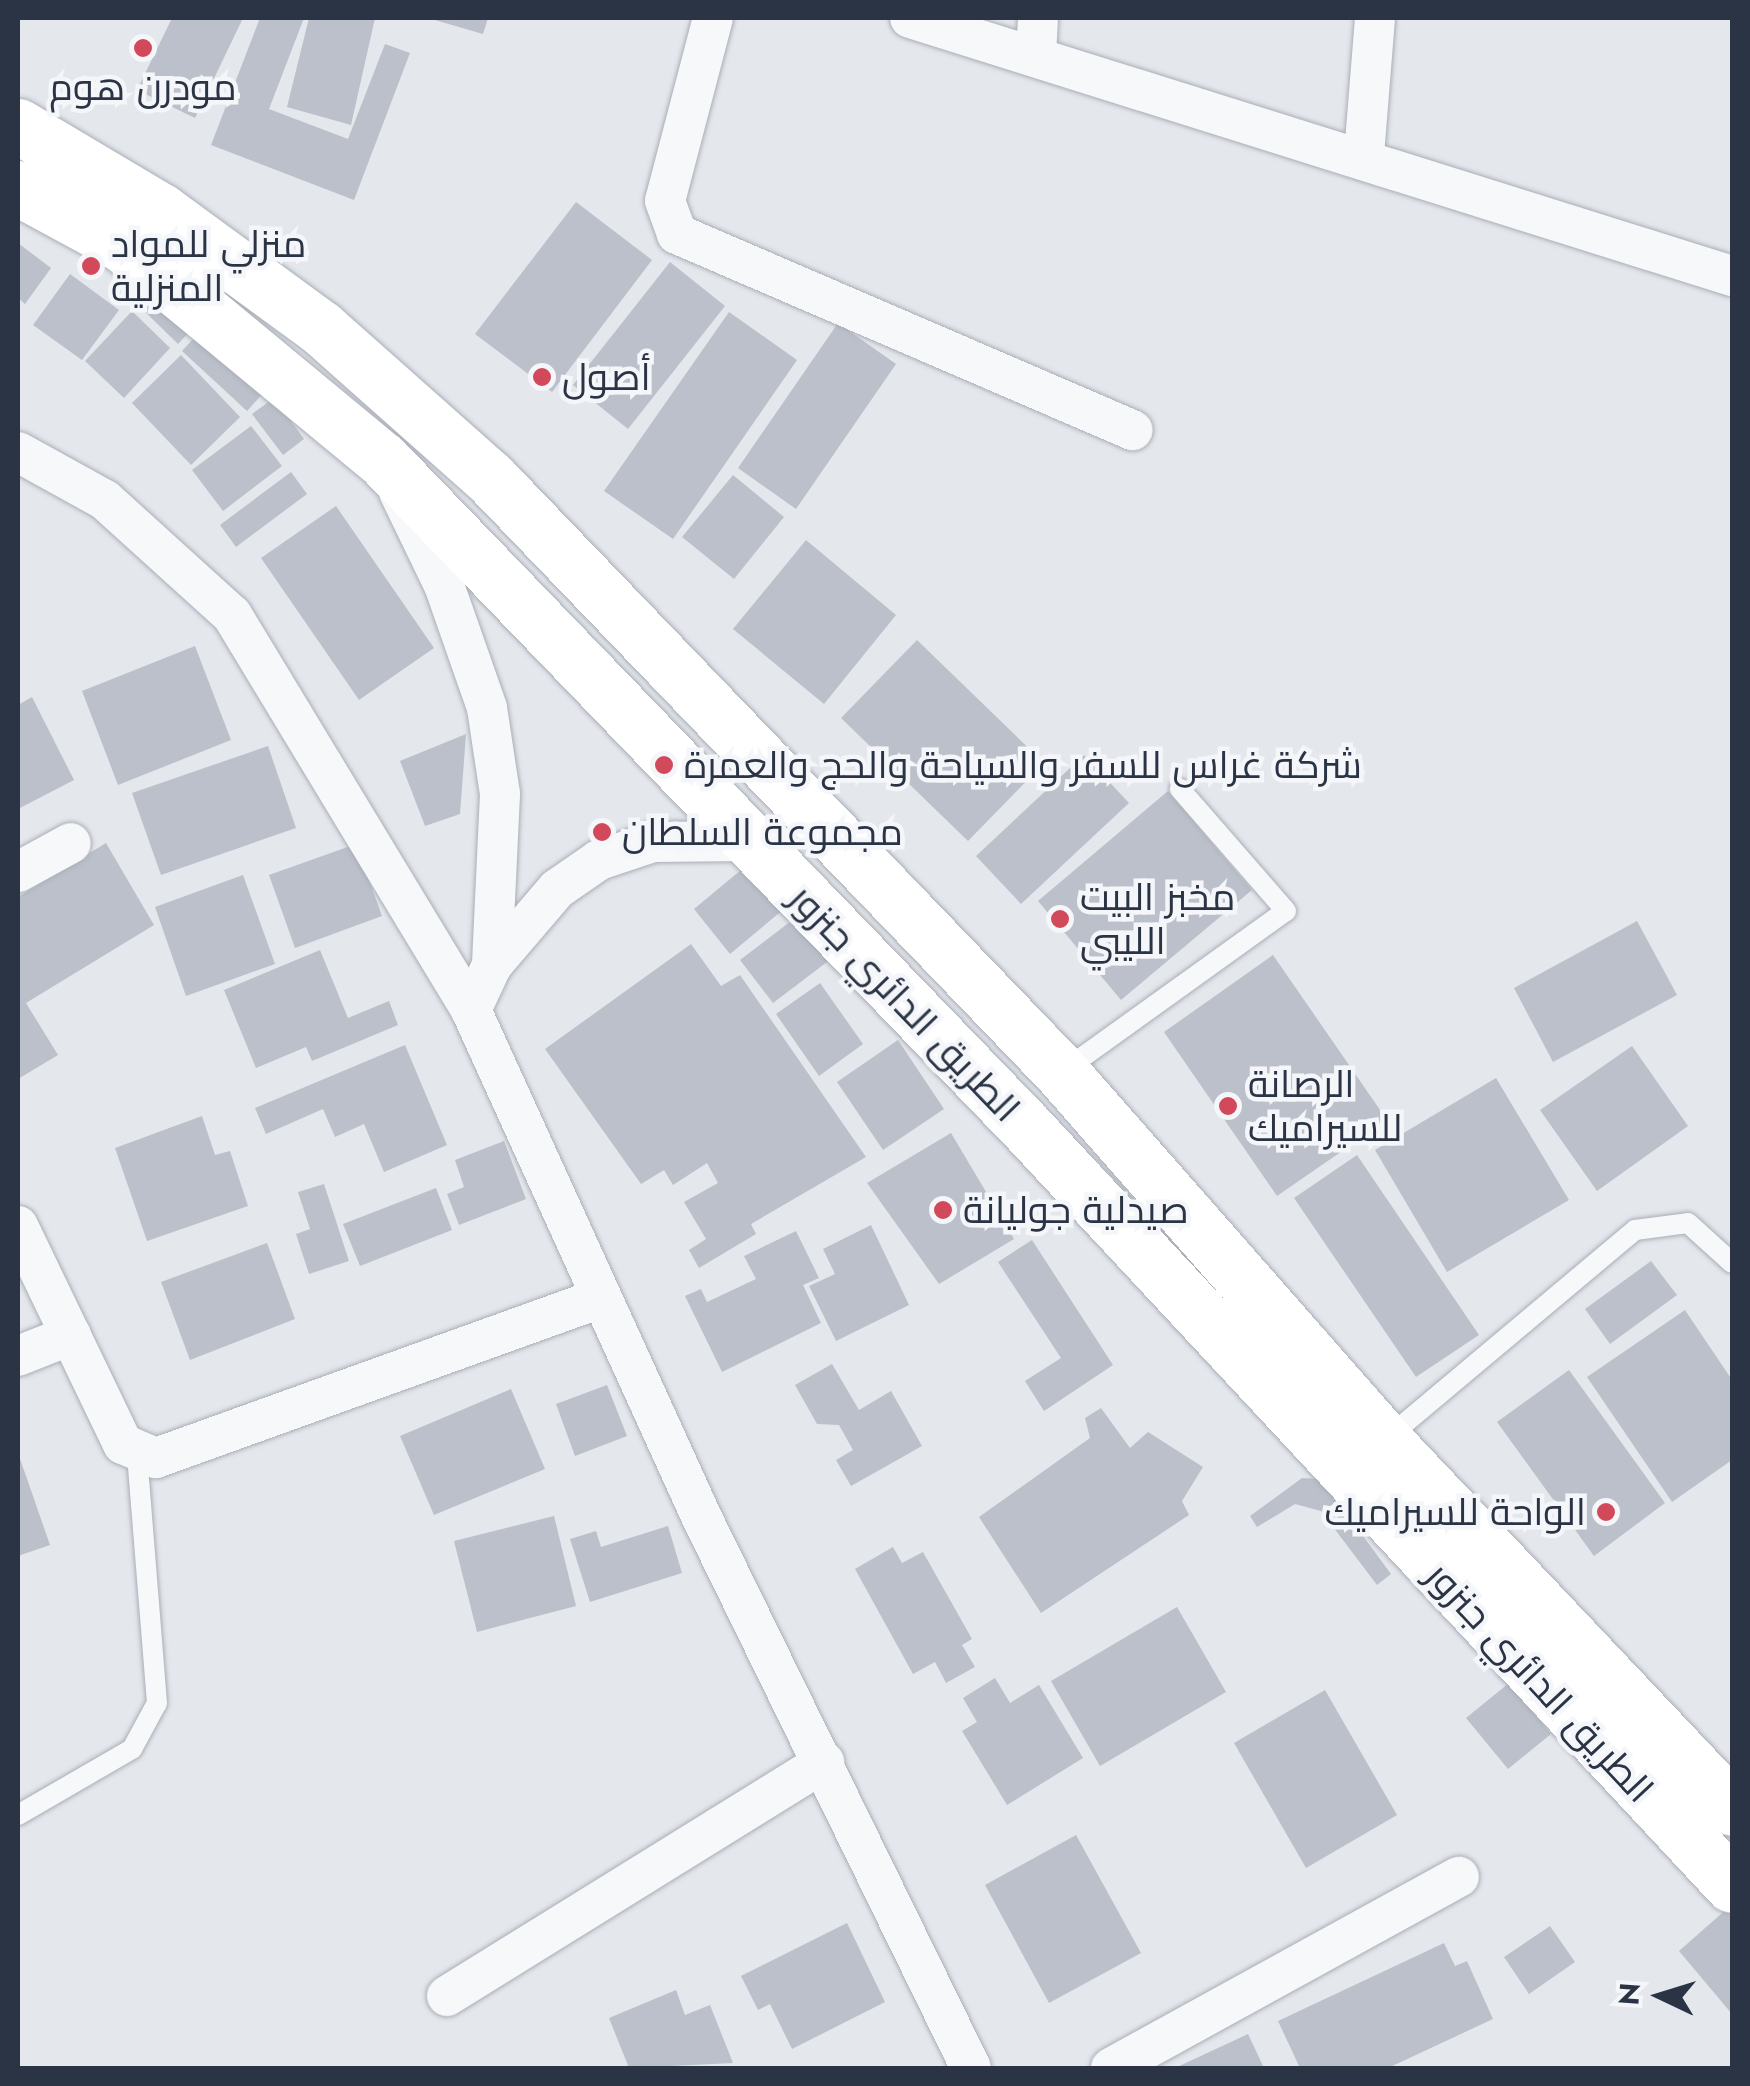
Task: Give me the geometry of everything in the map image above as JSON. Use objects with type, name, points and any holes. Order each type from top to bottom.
[{"type":"main road","name":"الطريق الدائري جنزور","points":[[18,126],[161,211],[321,328],[491,479],[1061,1072],[1384,1440],[1732,1808]]},
{"type":"main road","name":"الطريق الدائري جنزور","points":[[18,188],[122,245],[384,460],[1732,1886]]},
{"type":"street","points":[[713,18],[665,201],[678,234],[1134,430]]},
{"type":"street","points":[[910,18],[1037,37],[1364,155],[1438,190],[1732,276]]},
{"type":"street","points":[[1364,155],[1376,18]]},
{"type":"street","points":[[18,452],[105,500],[232,614],[471,1010],[601,1298],[971,2068]]},
{"type":"street","points":[[384,460],[444,585],[487,708],[500,794],[492,964]]},
{"type":"street","points":[[471,1010],[492,964],[557,889],[599,860],[653,842],[747,841]]},
{"type":"street","points":[[18,872],[72,843]]},
{"type":"street","points":[[18,1226],[71,1335],[137,1455],[156,1458],[601,1298]]},
{"type":"street","points":[[18,1356],[71,1335]]},
{"type":"street","points":[[446,1996],[824,1762]]},
{"type":"street","points":[[1111,2068],[1459,1877]]},
{"type":"lane","points":[[1061,1072],[1286,912],[1180,789]]},
{"type":"lane","points":[[1384,1440],[1636,1230],[1688,1223],[1732,1264]]},
{"type":"lane","points":[[18,1815],[132,1750],[157,1704],[137,1455]]},
{"type":"building","points":[[172,18],[243,18],[195,118],[137,90]]},
{"type":"building","points":[[260,18],[304,18],[269,109],[348,139],[385,44],[410,53],[354,200],[211,145]]},
{"type":"building","points":[[309,18],[375,18],[351,125],[287,107]]},
{"type":"building","points":[[428,18],[488,18],[483,34]]},
{"type":"building","points":[[576,202],[652,260],[552,392],[475,334]]},
{"type":"building","points":[[18,243],[51,268],[25,304],[18,298]]},
{"type":"building","points":[[670,262],[725,306],[628,429],[573,385]]},
{"type":"building","points":[[70,274],[119,310],[82,360],[33,325]]},
{"type":"building","points":[[152,285],[195,326],[178,344],[136,303]]},
{"type":"building","points":[[132,311],[170,348],[124,398],[85,361]]},
{"type":"building","points":[[729,312],[797,360],[673,539],[604,491]]},
{"type":"building","points":[[838,323],[896,364],[796,509],[738,468]]},
{"type":"building","points":[[202,329],[267,389],[247,411],[182,351]]},
{"type":"building","points":[[181,355],[240,417],[191,465],[132,403]]},
{"type":"building","points":[[274,398],[304,439],[283,455],[252,414]]},
{"type":"building","points":[[251,426],[282,466],[223,511],[192,470]]},
{"type":"building","points":[[291,472],[307,494],[236,547],[220,525]]},
{"type":"building","points":[[733,475],[784,517],[734,579],[682,537]]},
{"type":"building","points":[[336,506],[434,648],[359,700],[261,558]]},
{"type":"building","points":[[806,540],[896,615],[824,704],[733,629]]},
{"type":"building","points":[[917,640],[1044,763],[968,841],[841,718]]},
{"type":"building","points":[[195,646],[231,740],[118,785],[82,691]]},
{"type":"building","points":[[32,697],[74,780],[18,809],[18,705]]},
{"type":"building","points":[[466,734],[460,814],[425,826],[400,761]]},
{"type":"building","points":[[268,746],[296,828],[161,875],[132,793]]},
{"type":"building","points":[[1084,755],[1129,803],[1021,904],[976,856]]},
{"type":"building","points":[[1168,791],[1252,890],[1121,1000],[1038,901]]},
{"type":"building","points":[[106,843],[154,925],[26,1003],[58,1055],[18,1079],[18,897]]},
{"type":"building","points":[[356,844],[382,916],[295,948],[269,875]]},
{"type":"building","points":[[747,865],[784,909],[730,954],[694,909]]},
{"type":"building","points":[[243,875],[275,964],[186,996],[155,907]]},
{"type":"building","points":[[799,915],[831,959],[773,1003],[740,960]]},
{"type":"building","points":[[1637,921],[1677,995],[1553,1062],[1514,988]]},
{"type":"building","points":[[691,944],[721,986],[740,975],[866,1157],[751,1224],[756,1234],[699,1268],[689,1250],[706,1239],[684,1202],[718,1183],[707,1163],[673,1185],[664,1170],[641,1184],[545,1049]]},
{"type":"building","points":[[320,950],[348,1018],[389,1001],[398,1025],[312,1061],[306,1047],[256,1068],[224,990]]},
{"type":"building","points":[[1273,955],[1387,1120],[1277,1196],[1164,1032]]},
{"type":"building","points":[[820,983],[863,1044],[819,1076],[776,1014]]},
{"type":"building","points":[[898,1040],[944,1109],[883,1150],[837,1082]]},
{"type":"building","points":[[405,1045],[447,1145],[384,1172],[364,1124],[335,1137],[323,1109],[266,1134],[255,1108]]},
{"type":"building","points":[[1632,1046],[1688,1126],[1597,1191],[1540,1110]]},
{"type":"building","points":[[1496,1078],[1569,1200],[1447,1272],[1375,1150]]},
{"type":"building","points":[[202,1116],[215,1155],[230,1151],[248,1206],[147,1241],[115,1148]]},
{"type":"building","points":[[951,1133],[1014,1239],[939,1284],[867,1183]]},
{"type":"building","points":[[504,1141],[526,1199],[459,1225],[447,1194],[464,1187],[455,1160]]},
{"type":"building","points":[[1357,1155],[1479,1335],[1416,1377],[1294,1198]]},
{"type":"building","points":[[324,1184],[349,1261],[309,1274],[296,1234],[310,1229],[298,1192]]},
{"type":"building","points":[[436,1188],[452,1230],[360,1266],[343,1224]]},
{"type":"building","points":[[871,1225],[909,1305],[836,1341],[809,1286],[835,1274],[823,1249]]},
{"type":"building","points":[[796,1231],[819,1278],[803,1285],[821,1323],[722,1372],[685,1296],[701,1289],[707,1302],[756,1279],[744,1256]]},
{"type":"building","points":[[1032,1240],[1113,1365],[1044,1411],[1025,1381],[1061,1358],[998,1262]]},
{"type":"building","points":[[267,1243],[295,1319],[190,1360],[161,1282]]},
{"type":"building","points":[[1651,1261],[1677,1295],[1610,1344],[1585,1309]]},
{"type":"building","points":[[1685,1310],[1732,1380],[1732,1460],[1672,1502],[1587,1377]]},
{"type":"building","points":[[832,1364],[859,1410],[891,1391],[922,1446],[851,1486],[836,1460],[853,1450],[839,1425],[817,1424],[795,1385]]},
{"type":"building","points":[[1569,1370],[1665,1503],[1594,1556],[1497,1422]]},
{"type":"building","points":[[607,1385],[627,1436],[575,1456],[556,1404]]},
{"type":"building","points":[[511,1389],[545,1469],[434,1515],[400,1436]]},
{"type":"building","points":[[1101,1408],[1130,1448],[1148,1432],[1203,1467],[1182,1501],[1189,1515],[1041,1613],[979,1517],[1090,1438],[1085,1418]]},
{"type":"building","points":[[18,1453],[50,1545],[18,1556]]},
{"type":"building","points":[[1302,1478],[1321,1479],[1391,1574],[1377,1585],[1321,1511],[1295,1504],[1257,1527],[1250,1516]]},
{"type":"building","points":[[554,1516],[576,1606],[477,1632],[454,1541]]},
{"type":"building","points":[[668,1526],[682,1573],[590,1602],[570,1539],[596,1531],[601,1547]]},
{"type":"building","points":[[893,1547],[902,1563],[923,1552],[972,1639],[962,1645],[975,1667],[946,1683],[935,1662],[913,1674],[855,1569]]},
{"type":"building","points":[[1177,1607],[1226,1692],[1100,1766],[1051,1681]]},
{"type":"building","points":[[995,1678],[1010,1703],[1039,1685],[1083,1758],[1007,1805],[962,1731],[977,1722],[963,1698]]},
{"type":"building","points":[[1509,1683],[1551,1734],[1508,1769],[1466,1718]]},
{"type":"building","points":[[1325,1690],[1397,1815],[1306,1868],[1234,1743]]},
{"type":"building","points":[[1076,1835],[1141,1953],[1049,2003],[985,1885]]},
{"type":"building","points":[[1729,1907],[1732,1911],[1732,2014],[1679,1951]]},
{"type":"building","points":[[847,1923],[885,2002],[792,2049],[770,2004],[758,2010],[741,1976]]},
{"type":"building","points":[[1550,1926],[1575,1962],[1529,1994],[1504,1957]]},
{"type":"building","points":[[1444,1943],[1455,1966],[1467,1961],[1493,2019],[1388,2068],[1300,2068],[1278,2021]]},
{"type":"building","points":[[676,1990],[685,2015],[710,2005],[733,2063],[629,2068],[609,2018]]},
{"type":"building","points":[[1248,2034],[1264,2068],[1175,2068]]},
{"type":"place","name":"مودرن هوم","points":[[143,48]]},
{"type":"place","name":"منزلي للمواد المنزلية","points":[[91,266]]},
{"type":"place","name":"أصول","points":[[542,377]]},
{"type":"place","name":"شركة غراس للسفر والسياحة والحج والعمرة","points":[[664,765]]},
{"type":"place","name":"مجموعة السلطان","points":[[602,832]]},
{"type":"place","name":"مخبز البيت الليبي","points":[[1060,919]]},
{"type":"place","name":"الرصانة للسيراميك","points":[[1228,1106]]},
{"type":"place","name":"صيدلية جوليانة","points":[[943,1210]]},
{"type":"place","name":"الواحة للسيراميك","points":[[1606,1512]]}]
